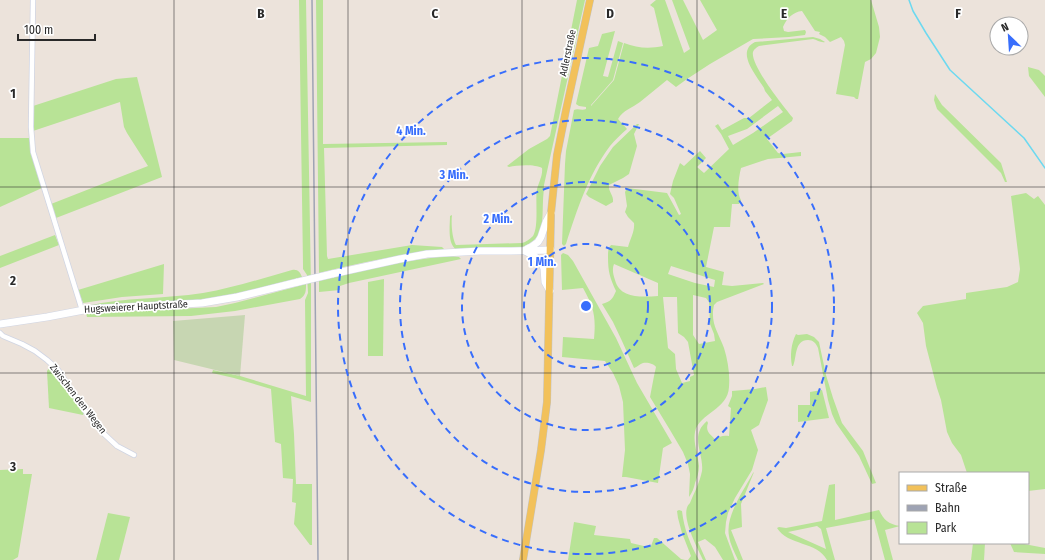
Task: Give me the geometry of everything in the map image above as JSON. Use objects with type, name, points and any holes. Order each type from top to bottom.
[{"type":"main road","name":"Adlerstraße","points":[[523,560],[541,450],[547,402],[552,213],[557,155],[590,0]]},
{"type":"street","points":[[33,0],[31,127],[33,152],[82,310]]},
{"type":"street","points":[[523,250],[538,242],[546,222],[552,213]]},
{"type":"street","points":[[523,250],[540,261],[544,268],[545,282],[550,291]]},
{"type":"street","name":"Hugsweierer Hauptstraße","points":[[0,324],[82,310],[202,303],[237,297],[392,260],[427,254],[480,251],[551,250]]},
{"type":"street","name":"Zwischen den Wegen","points":[[0,333],[47,360],[58,370],[86,412],[103,433],[117,446],[134,455]]},
{"type":"green space","points":[[299,0],[306,0],[311,286],[311,402],[291,396],[296,484],[312,484],[312,545],[310,545],[294,524],[296,503],[292,502],[293,479],[283,478],[281,444],[275,442],[271,389],[212,373],[213,370],[240,376],[306,396],[305,300],[308,293],[307,275],[303,269]]},
{"type":"green space","points":[[316,0],[323,0],[323,144],[447,142],[447,145],[324,148],[328,259],[412,245],[442,247],[444,249],[380,259],[319,273]]},
{"type":"green space","points":[[577,0],[585,0],[544,185],[541,229],[535,239],[522,247],[457,250],[450,240],[450,216],[452,215],[452,230],[456,245],[522,243],[533,236],[535,232],[536,194],[542,168],[531,165],[507,166],[529,149],[550,136]]},
{"type":"green space","points":[[656,0],[665,0],[684,53],[690,49],[672,0],[683,0],[703,40],[717,30],[700,0],[871,0],[879,27],[880,37],[876,53],[871,59],[865,62],[858,99],[836,94],[845,45],[844,41],[841,37],[830,42],[819,34],[820,32],[815,31],[802,11],[791,16],[783,27],[784,31],[788,32],[805,30],[805,35],[753,39],[710,64],[676,87],[667,80],[640,102],[625,111],[618,119],[627,129],[610,146],[595,169],[584,193],[564,246],[562,244],[566,151],[574,110],[586,109],[586,107],[576,104],[589,48],[598,46],[602,34],[615,31],[603,76],[608,77],[618,41],[623,43],[613,80],[591,106],[614,80],[624,43],[643,48],[663,46],[654,8],[650,5]]},
{"type":"green space","points":[[813,37],[825,42],[820,42],[813,39],[759,46],[753,52],[753,58],[762,76],[793,118],[792,121],[767,139],[778,153],[783,154],[801,152],[801,156],[768,159],[741,168],[738,189],[741,200],[739,204],[732,204],[730,227],[714,227],[706,267],[724,272],[722,285],[732,286],[764,284],[717,302],[714,305],[714,322],[727,358],[729,387],[724,401],[702,420],[695,432],[699,468],[698,475],[689,497],[690,474],[688,464],[683,452],[650,397],[656,367],[651,364],[642,363],[634,368],[613,322],[602,304],[611,300],[616,291],[609,271],[608,250],[611,245],[628,247],[633,232],[634,223],[625,212],[627,206],[625,192],[627,188],[667,193],[679,215],[681,214],[674,198],[670,194],[680,163],[684,166],[700,151],[706,158],[697,167],[704,173],[729,149],[715,126],[718,124],[722,130],[744,118],[749,118],[772,100],[753,71],[747,58],[749,46],[755,42]],"holes":[[[778,106],[783,112],[733,145],[728,136],[747,129]],[[614,264],[658,283],[658,296],[632,296],[622,291],[615,280]],[[671,266],[715,280],[714,287],[695,283],[668,274]],[[693,295],[706,298],[709,302],[710,324],[715,341],[699,344],[693,335]],[[663,297],[677,297],[678,333],[688,342],[694,375],[690,377],[690,381],[682,383],[676,369],[675,354],[668,348]]]},
{"type":"green space","points":[[1028,67],[1039,70],[1045,76],[1045,97],[1029,76]]},
{"type":"green space","points":[[137,77],[162,177],[56,218],[51,204],[148,166],[124,127],[120,102],[33,131],[33,106],[116,79]]},
{"type":"green space","points":[[935,94],[942,105],[1001,163],[1007,182],[1005,182],[1001,173],[937,109],[934,100]]},
{"type":"green space","points":[[637,124],[639,124],[634,134],[637,146],[629,174],[609,185],[613,202],[606,206],[586,194],[600,166],[613,147]]},
{"type":"green space","points":[[0,138],[30,138],[42,188],[0,207]]},
{"type":"green space","points":[[1026,193],[1034,199],[1038,196],[1045,205],[1045,489],[1029,491],[1029,472],[967,472],[961,455],[952,443],[947,432],[941,400],[926,346],[923,323],[917,313],[923,306],[966,299],[966,293],[1007,287],[1018,282],[1020,269],[1011,196]]},
{"type":"green space","points":[[55,235],[59,245],[0,268],[0,256]]},
{"type":"green space","points":[[563,253],[568,255],[573,261],[616,338],[637,383],[672,443],[663,448],[658,483],[622,477],[625,450],[623,402],[619,386],[605,361],[562,357],[563,337],[594,339],[595,324],[590,301],[583,288],[562,290],[561,255]]},
{"type":"green space","points":[[449,256],[459,257],[461,259],[349,283],[340,286],[340,290],[319,292],[319,281],[383,266]]},
{"type":"green space","points":[[164,264],[163,294],[122,297],[83,303],[78,290]]},
{"type":"green space","points":[[292,270],[298,271],[302,277],[244,292],[194,301],[87,307],[116,301],[203,293],[237,286]]},
{"type":"green space","points":[[384,279],[383,356],[368,356],[368,282]]},
{"type":"green space","points":[[306,284],[305,293],[300,299],[235,311],[191,316],[87,317],[86,313],[216,307]]},
{"type":"green space","points":[[245,315],[240,376],[174,360],[173,321]]},
{"type":"green space","points":[[796,334],[807,334],[814,337],[819,342],[826,375],[842,423],[863,451],[876,483],[872,484],[859,456],[836,423],[832,414],[818,348],[814,342],[808,340],[800,343],[792,366],[791,350]]},
{"type":"green space","points":[[50,367],[60,376],[84,413],[83,415],[49,408],[47,371]]},
{"type":"green space","points":[[766,387],[768,400],[759,425],[751,430],[758,450],[752,470],[735,498],[728,513],[726,522],[725,533],[735,560],[723,560],[715,547],[705,539],[698,542],[706,560],[703,560],[690,531],[686,515],[687,508],[697,487],[702,471],[698,445],[699,433],[707,421],[707,428],[716,440],[722,436],[729,436],[731,408],[728,406],[732,396],[732,391]]},
{"type":"green space","points":[[822,390],[829,418],[798,422],[798,405],[810,405],[810,392]]},
{"type":"green space","points":[[23,469],[23,474],[32,474],[18,557],[13,560],[0,560],[0,470]]},
{"type":"green space","points":[[754,472],[741,504],[742,527],[731,530],[743,560],[738,560],[730,539],[730,520],[736,503]]},
{"type":"green space","points":[[835,484],[835,520],[879,510],[887,521],[899,526],[885,530],[893,560],[885,560],[874,519],[826,528],[835,560],[827,560],[817,550],[788,538],[777,528],[786,528],[822,521],[829,485]],"holes":[[[817,526],[821,529],[826,549],[788,532]]]},
{"type":"green space","points":[[677,511],[682,511],[688,536],[699,560],[688,560],[691,556],[678,518]]},
{"type":"green space","points":[[108,513],[130,517],[119,560],[96,560]]},
{"type":"green space","points":[[574,522],[596,526],[594,535],[630,539],[631,543],[648,547],[651,546],[654,538],[657,538],[681,559],[685,560],[568,560]]},
{"type":"green space","points":[[973,544],[985,544],[984,560],[971,560]]},
{"type":"green space","points":[[1010,544],[1024,544],[1045,548],[1045,554],[1014,552]]},
{"type":"waterway","points":[[909,0],[913,11],[950,70],[1024,138],[1045,168]]},
{"type":"railway","points":[[312,0],[318,560]]}]
